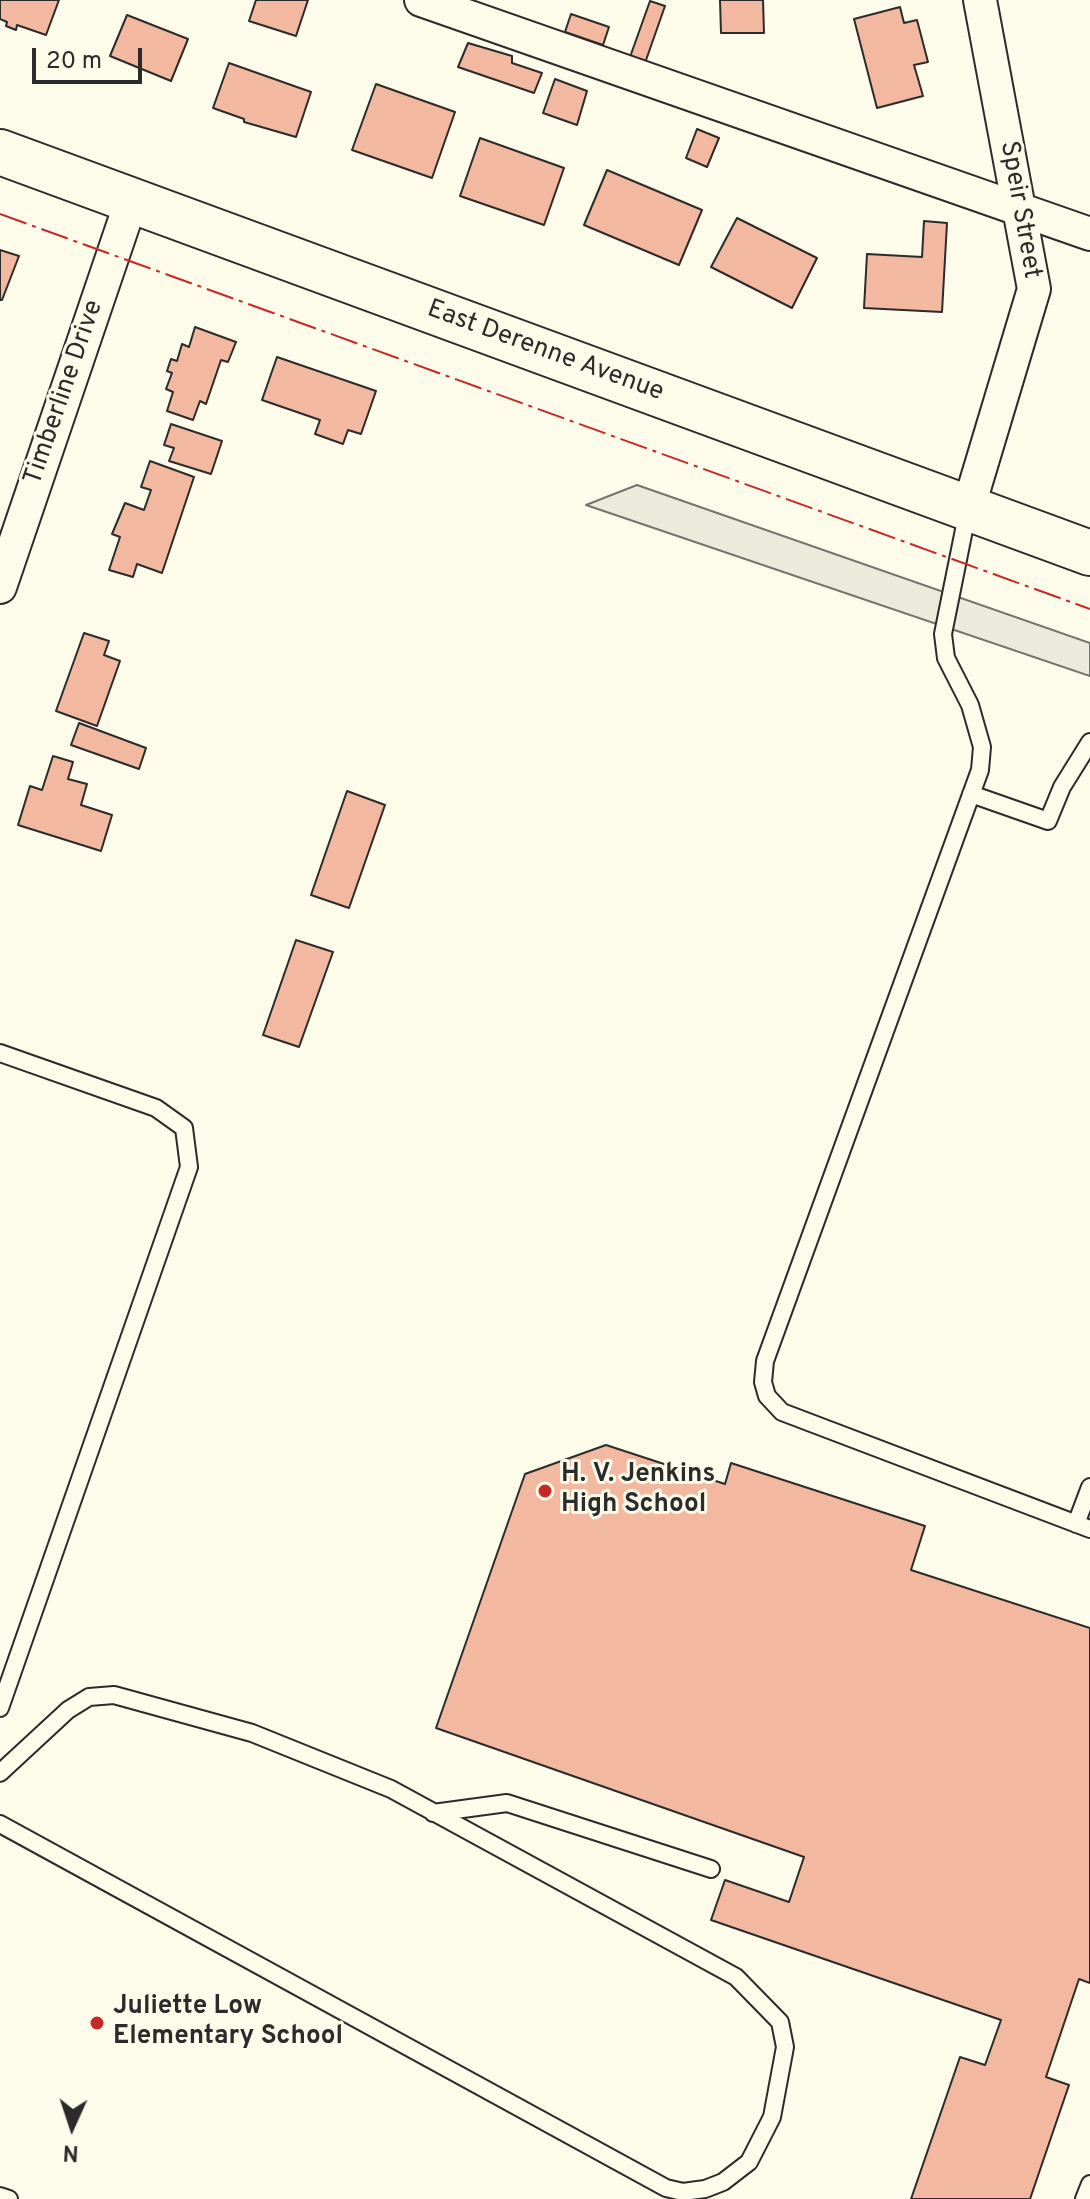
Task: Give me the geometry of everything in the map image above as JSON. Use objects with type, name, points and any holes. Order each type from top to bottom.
[{"type":"main road","name":"East Derenne Avenue","points":[[0,152],[1090,553]]},
{"type":"street","points":[[421,0],[1090,234]]},
{"type":"street","name":"Speir Street","points":[[968,509],[1034,289],[980,0]]},
{"type":"street","name":"Timberline Drive","points":[[0,587],[132,199]]},
{"type":"lane","points":[[968,509],[943,634],[946,658],[970,705],[982,747],[971,794],[765,1361],[763,1382],[767,1396],[782,1412],[1083,1527],[1090,1487]]},
{"type":"lane","points":[[971,794],[1048,821],[1062,787],[1090,742]]},
{"type":"lane","points":[[0,1053],[156,1108],[184,1128],[189,1167],[167,1238],[0,1708]]},
{"type":"lane","points":[[0,1773],[68,1710],[89,1697],[114,1695],[252,1733],[391,1789],[736,1977],[780,2022],[785,2047],[772,2117],[749,2162],[723,2182],[705,2189],[683,2192],[666,2188],[0,1824]]},
{"type":"lane","points":[[433,1813],[507,1803],[711,1869]]},
{"type":"lane","points":[[1084,2199],[1090,2184]]},
{"type":"lane","points":[[0,2196],[9,2199]]},
{"type":"shaded area","points":[[637,485],[1090,643],[1090,676],[586,505]]},
{"type":"building","points":[[0,0],[59,0],[46,35],[17,25],[16,30],[6,26],[7,22],[0,19]]},
{"type":"building","points":[[256,0],[308,0],[296,36],[249,21]]},
{"type":"building","points":[[720,0],[763,0],[764,33],[721,33]]},
{"type":"building","points":[[650,1],[665,6],[645,63],[630,57]]},
{"type":"building","points":[[900,7],[904,23],[917,20],[928,62],[914,65],[923,96],[877,108],[854,19]]},
{"type":"building","points":[[571,14],[609,27],[603,45],[565,32]]},
{"type":"building","points":[[127,15],[188,39],[171,81],[110,56]]},
{"type":"building","points":[[468,43],[512,56],[512,63],[542,73],[534,93],[458,67]]},
{"type":"building","points":[[229,63],[311,92],[296,137],[244,122],[244,119],[213,108]]},
{"type":"building","points":[[555,79],[587,91],[577,125],[543,113]]},
{"type":"building","points":[[376,84],[455,112],[432,178],[352,150]]},
{"type":"building","points":[[697,129],[719,138],[707,167],[686,158]]},
{"type":"building","points":[[480,138],[564,168],[544,225],[460,196]]},
{"type":"building","points":[[607,170],[702,210],[679,265],[584,225]]},
{"type":"building","points":[[737,218],[817,258],[792,308],[711,267]]},
{"type":"building","points":[[924,221],[947,223],[942,312],[864,308],[867,254],[922,257]]},
{"type":"building","points":[[0,250],[19,256],[2,300],[0,300]]},
{"type":"building","points":[[195,327],[236,342],[228,362],[221,360],[206,404],[200,401],[193,420],[167,411],[173,392],[166,389],[172,373],[167,371],[171,359],[177,361],[182,344],[189,347]]},
{"type":"building","points":[[277,357],[376,391],[361,434],[348,430],[343,444],[315,434],[320,420],[262,400]]},
{"type":"building","points":[[171,424],[222,441],[211,474],[169,461],[174,448],[164,445]]},
{"type":"building","points":[[150,461],[194,477],[162,573],[137,564],[133,577],[109,570],[120,537],[112,534],[125,503],[144,510],[151,490],[141,487]]},
{"type":"building","points":[[84,633],[109,641],[104,655],[120,661],[97,726],[56,711]]},
{"type":"building","points":[[79,723],[146,748],[139,769],[71,745]]},
{"type":"building","points":[[53,756],[73,762],[68,779],[87,784],[81,805],[112,815],[101,851],[18,825],[30,786],[42,790]]},
{"type":"building","points":[[347,791],[385,805],[349,908],[311,895]]},
{"type":"building","points":[[296,940],[333,952],[299,1047],[263,1035]]},
{"type":"building","points":[[606,1445],[725,1484],[731,1463],[925,1526],[911,1570],[1090,1628],[1090,1983],[1079,1979],[1046,2077],[1069,2085],[1030,2199],[911,2199],[960,2057],[985,2065],[1001,2020],[711,1920],[725,1880],[789,1902],[804,1857],[436,1728],[525,1474]]},
{"type":"power","points":[[0,214],[1090,609]]},
{"type":"place","name":"H. V. Jenkins High School","points":[[545,1491]]},
{"type":"place","name":"Juliette Low Elementary School","points":[[97,2023]]}]
